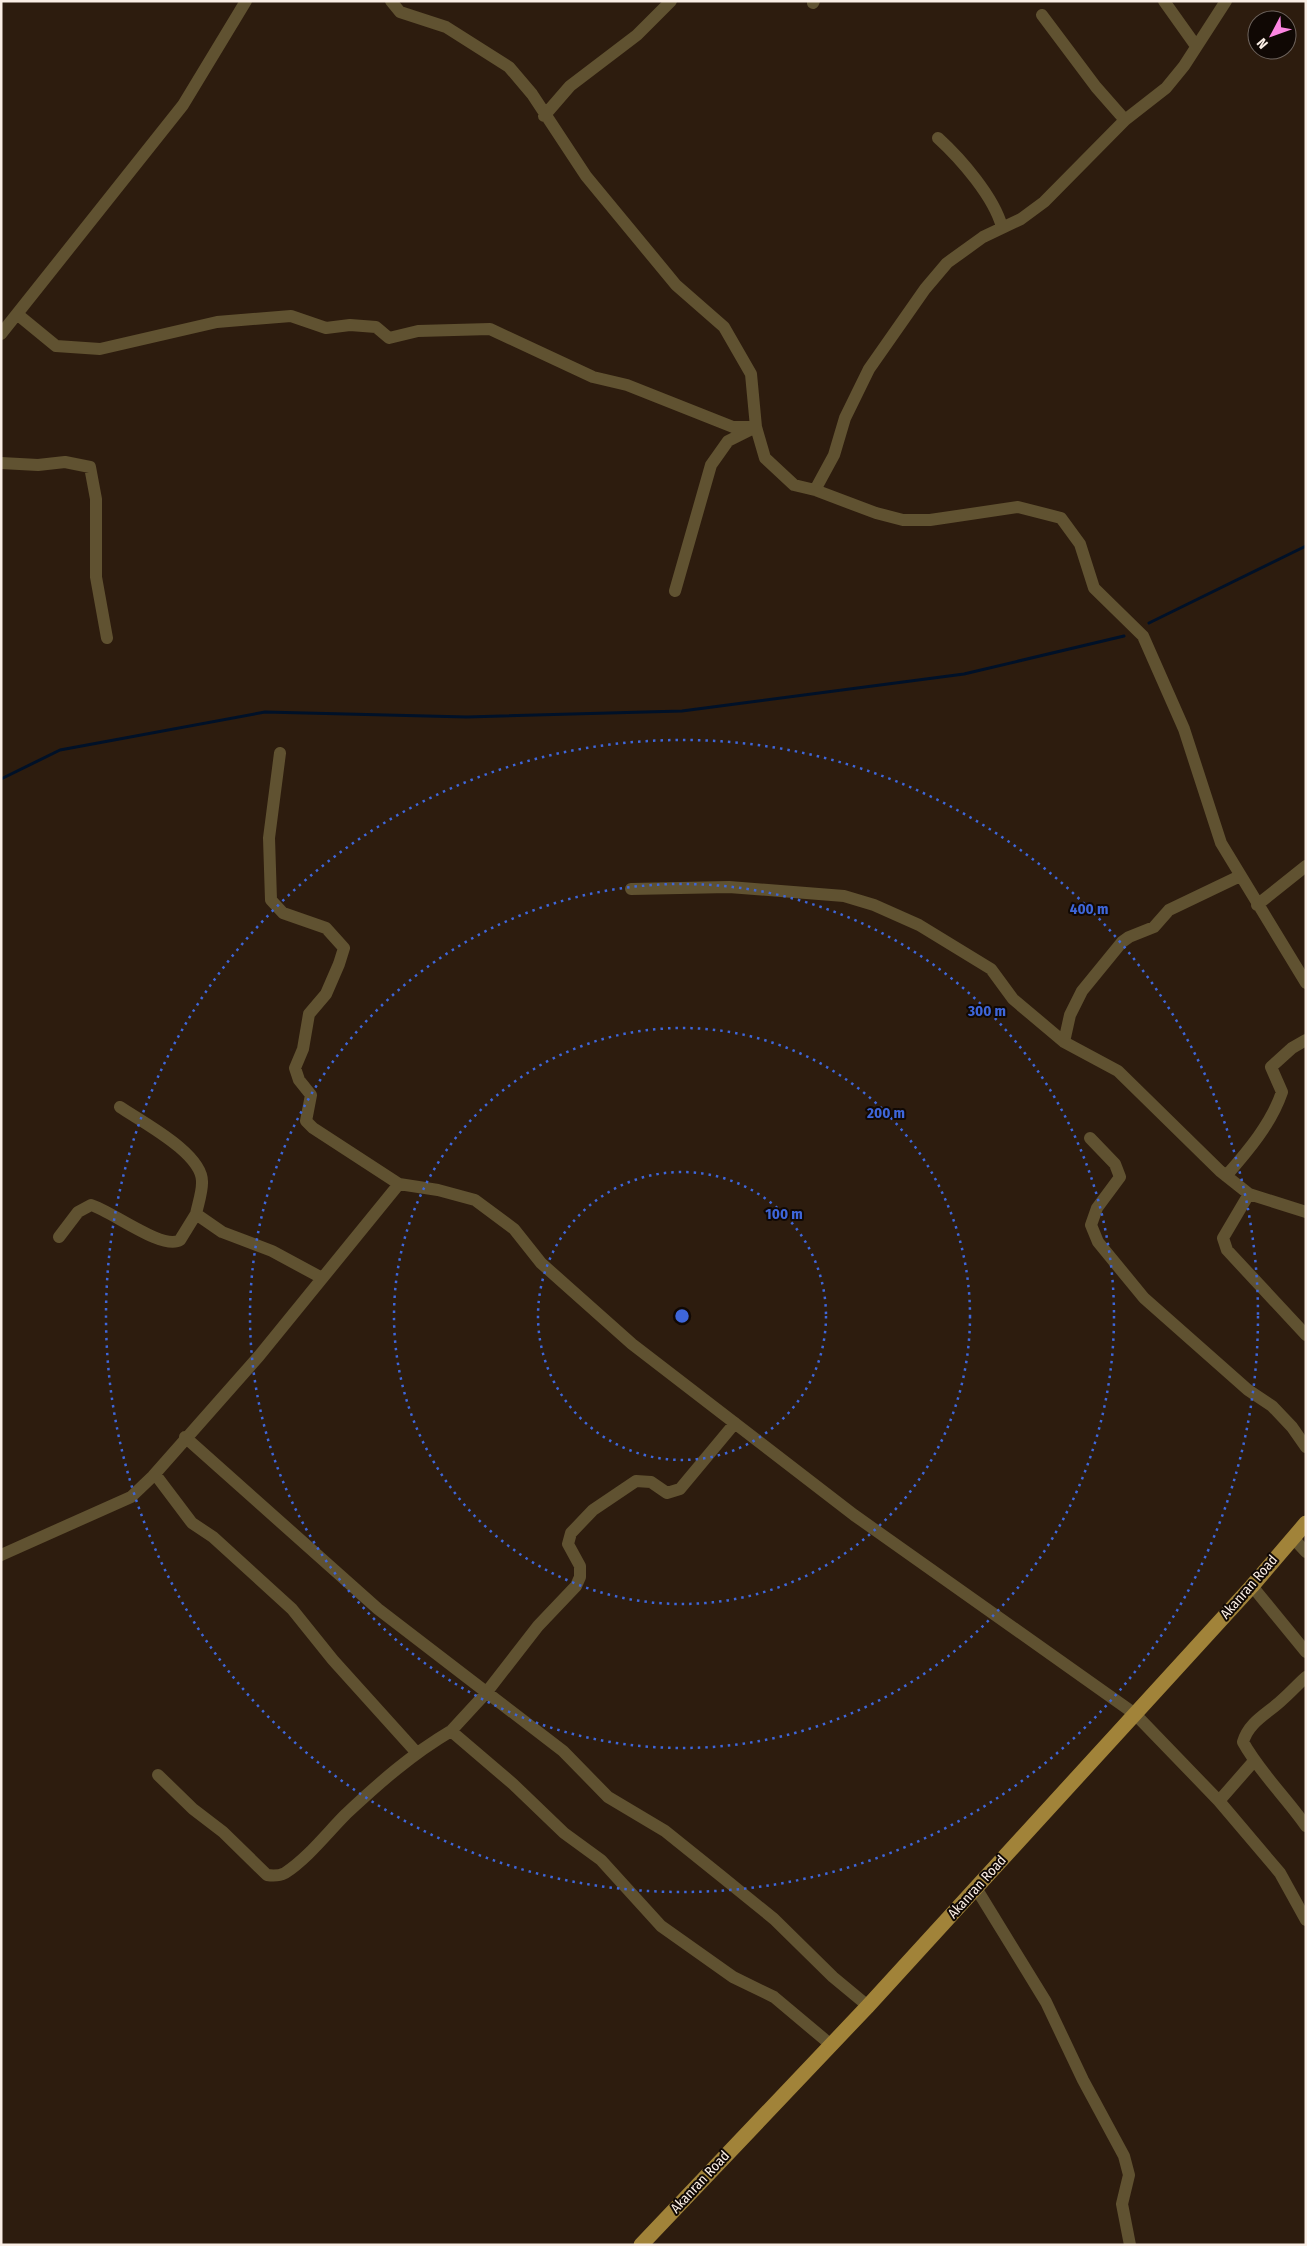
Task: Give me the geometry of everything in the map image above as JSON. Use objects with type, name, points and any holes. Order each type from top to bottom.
[{"type":"main road","name":"Akanran Road","points":[[641,2245],[868,2006],[1252,1586],[1306,1523]]},
{"type":"street","points":[[1,334],[184,105],[246,1]]},
{"type":"street","points":[[391,1],[400,12],[446,27],[509,67],[532,94],[544,116],[586,176],[676,285],[724,327],[751,374],[756,427],[765,458],[794,484],[903,520],[930,520],[1018,506],[1061,518],[1080,544],[1094,588],[1142,636],[1184,729],[1221,843],[1257,906],[1306,983]]},
{"type":"street","points":[[544,116],[570,86],[637,35],[671,1]]},
{"type":"street","points":[[1164,1],[1196,46]]},
{"type":"street","points":[[816,490],[834,455],[845,418],[868,369],[925,289],[947,263],[982,237],[1021,219],[1044,202],[1125,120],[1166,88],[1184,66],[1226,1]]},
{"type":"street","points":[[1042,14],[1096,87],[1125,120]]},
{"type":"street","points":[[938,138],[956,154],[998,213],[1002,227]]},
{"type":"street","points":[[17,314],[56,346],[100,349],[217,322],[292,316],[326,328],[350,325],[376,327],[388,338],[418,331],[490,329],[592,376],[627,386],[733,427],[756,427]]},
{"type":"street","points":[[675,592],[711,464],[728,441],[756,427]]},
{"type":"street","points":[[1,463],[38,465],[65,462],[90,467],[96,499],[96,577],[107,638]]},
{"type":"street","points":[[280,753],[269,838],[271,900],[283,913],[326,928],[344,948],[340,964],[326,994],[309,1014],[303,1049],[294,1068],[299,1080],[311,1095],[306,1121],[313,1128],[399,1184],[438,1190],[475,1200],[514,1229],[541,1263],[632,1344],[854,1515],[1135,1714],[1219,1801],[1280,1873],[1306,1920]]},
{"type":"street","points":[[1257,906],[1306,866]]},
{"type":"street","points":[[1064,1042],[1070,1015],[1082,991],[1122,942],[1129,937],[1154,927],[1170,910],[1240,876]]},
{"type":"street","points":[[632,889],[729,888],[844,896],[874,905],[919,925],[991,969],[1013,999],[1064,1042],[1118,1071],[1226,1176],[1249,1194],[1306,1212]]},
{"type":"street","points":[[1226,1176],[1253,1144],[1278,1103],[1282,1092],[1271,1067],[1292,1048],[1306,1040]]},
{"type":"street","points":[[59,1237],[78,1212],[91,1205],[99,1207],[122,1222],[170,1242],[180,1240],[196,1214],[202,1182],[199,1170],[180,1148],[120,1107]]},
{"type":"street","points":[[1090,1138],[1115,1164],[1120,1177],[1097,1208],[1091,1225],[1098,1242],[1144,1298],[1248,1390],[1272,1406],[1292,1427],[1306,1447]]},
{"type":"street","points":[[1,1554],[131,1497],[155,1474],[185,1437],[259,1356],[399,1184]]},
{"type":"street","points":[[1249,1194],[1223,1238],[1227,1250],[1306,1335]]},
{"type":"street","points":[[196,1214],[222,1232],[272,1251],[322,1278]]},
{"type":"street","points":[[158,1775],[194,1809],[223,1832],[267,1875],[274,1876],[284,1873],[346,1814],[416,1752],[451,1731],[486,1693],[538,1626],[576,1586],[580,1577],[580,1566],[568,1544],[571,1533],[593,1510],[636,1481],[651,1482],[667,1493],[680,1489],[735,1423]]},
{"type":"street","points":[[185,1437],[378,1609],[563,1751],[608,1797],[665,1831],[721,1876],[774,1919],[833,1977],[868,2006]]},
{"type":"street","points":[[155,1474],[192,1523],[213,1537],[292,1609],[333,1660],[416,1752]]},
{"type":"street","points":[[1293,1538],[1306,1552]]},
{"type":"street","points":[[1252,1586],[1306,1652]]},
{"type":"street","points":[[1306,1676],[1246,1731],[1243,1742],[1254,1761],[1306,1826]]},
{"type":"street","points":[[451,1731],[513,1784],[564,1833],[601,1860],[661,1926],[733,1977],[774,1997],[830,2044]]},
{"type":"street","points":[[1219,1801],[1254,1761]]},
{"type":"street","points":[[976,1888],[1046,2002],[1083,2080],[1124,2156],[1130,2175],[1122,2204],[1130,2245]]},
{"type":"waterway","points":[[1149,623],[1306,546]]},
{"type":"waterway","points":[[1,779],[60,750],[265,712],[467,717],[682,711],[964,674],[1124,636]]}]
